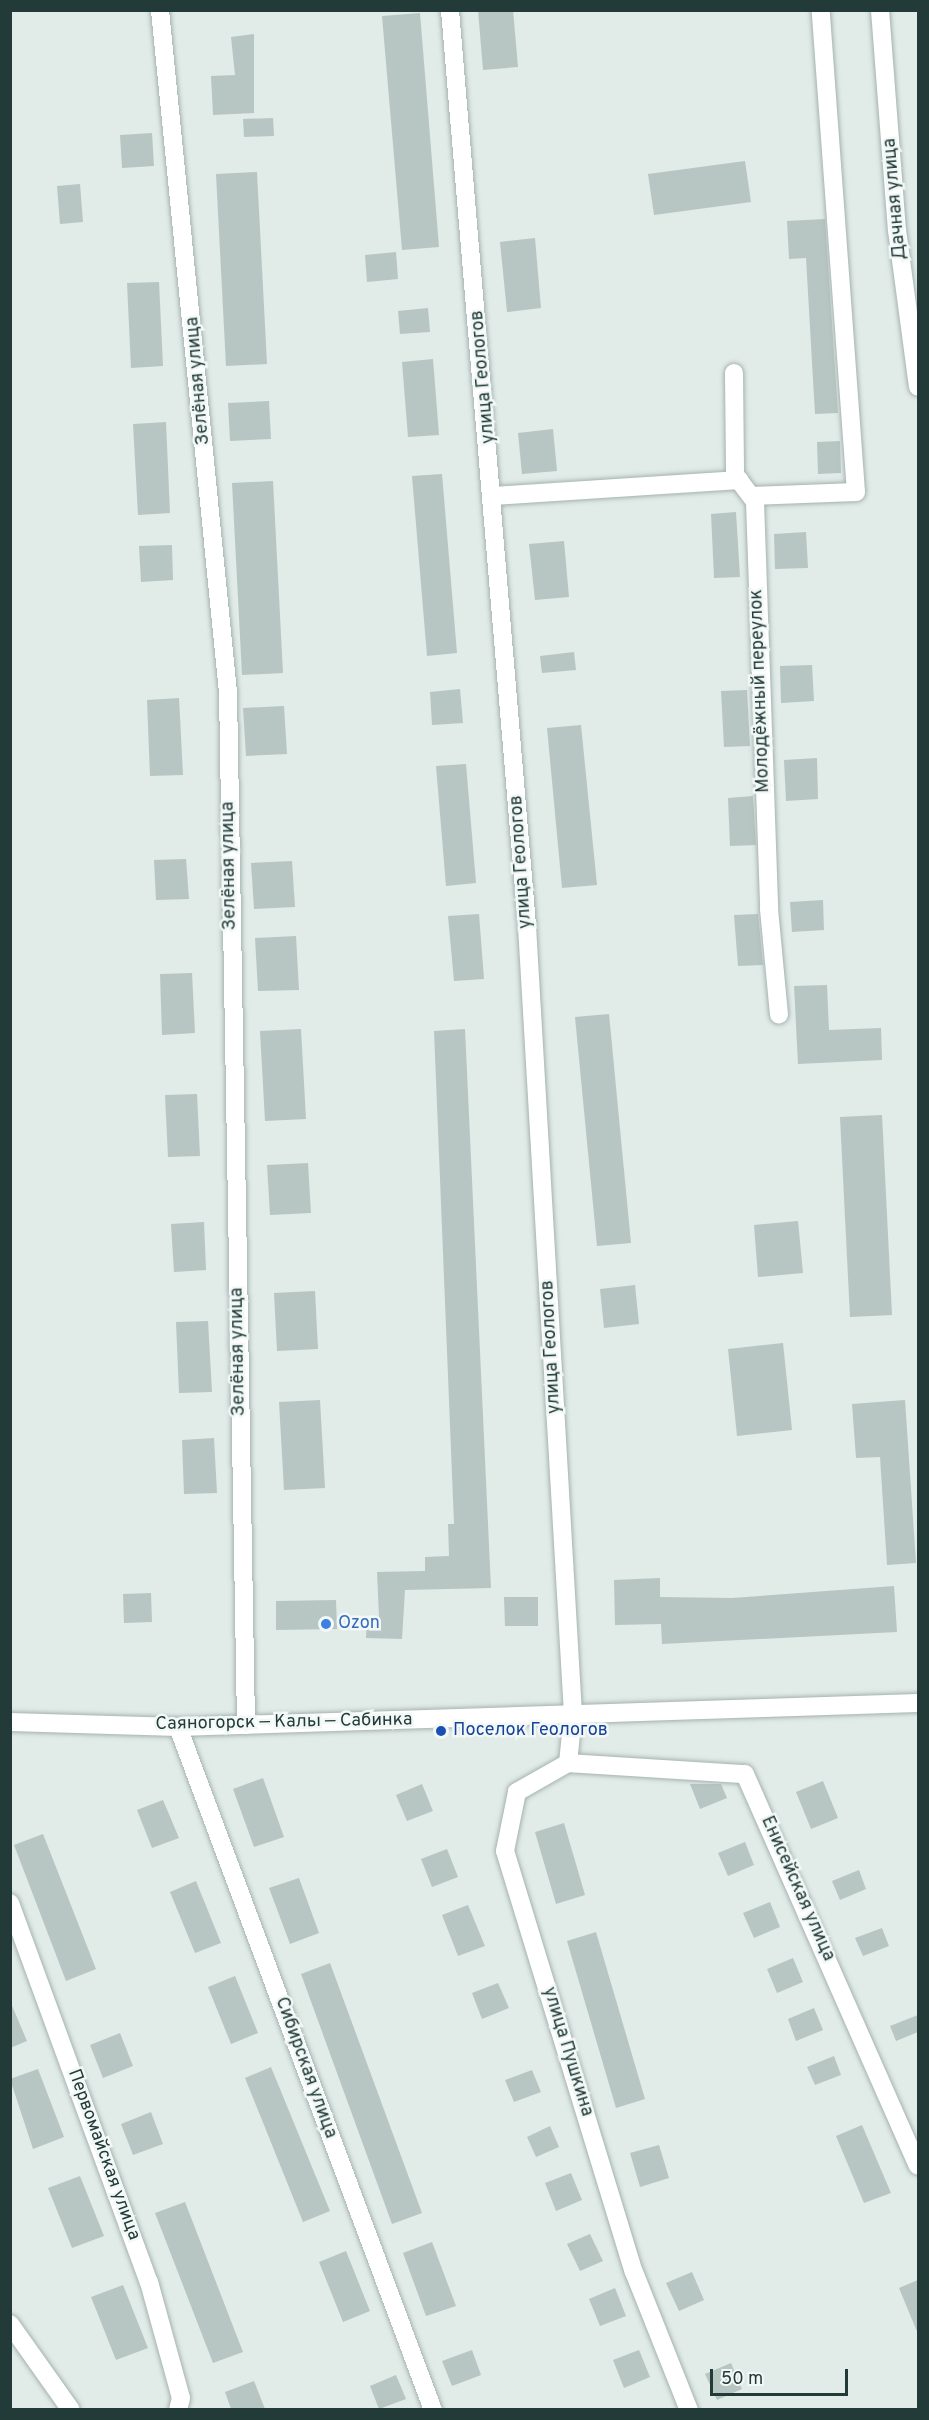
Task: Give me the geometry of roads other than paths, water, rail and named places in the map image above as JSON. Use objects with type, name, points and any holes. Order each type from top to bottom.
[{"type":"street","name":"Зелёная улица","points":[[160,10],[228,692],[246,1725]]},
{"type":"street","name":"улица Геологов","points":[[450,10],[493,496],[527,926],[565,1714]]},
{"type":"street","points":[[734,373],[739,480],[751,496],[856,492],[821,10]]},
{"type":"street","name":"Дачная улица","points":[[880,10],[897,230],[918,387]]},
{"type":"street","points":[[493,496],[739,480]]},
{"type":"street","name":"Молодёжный переулок","points":[[751,496],[769,909],[779,1014]]},
{"type":"street","name":"Саяногорск — Калы — Сабинка","points":[[10,1722],[178,1727],[918,1703]]},
{"type":"street","points":[[565,1714],[568,1763]]},
{"type":"street","name":"Сибирская улица","points":[[178,1727],[433,2409]]},
{"type":"street","name":"Енисейская улица","points":[[568,1763],[745,1774],[918,2166]]},
{"type":"street","name":"улица Пушкина","points":[[568,1763],[517,1792],[505,1851],[634,2272],[689,2409]]},
{"type":"street","name":"Первомайская улица","points":[[10,1903],[149,2282],[181,2398],[178,2409]]},
{"type":"street","points":[[10,2324],[71,2409]]},
{"type":"place","name":"Ozon","points":[[326,1624]]},
{"type":"place","name":"Поселок Геологов","points":[[441,1731]]}]
